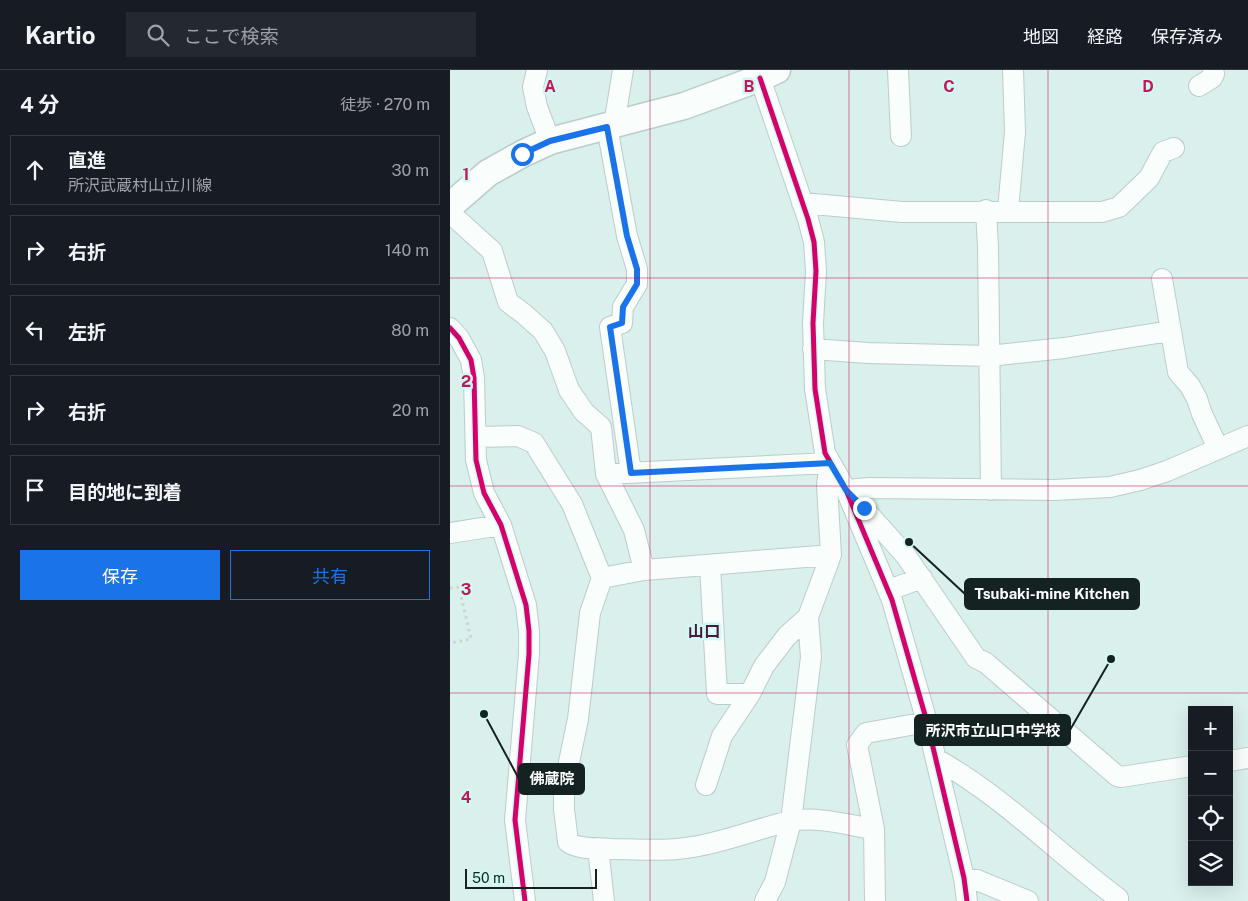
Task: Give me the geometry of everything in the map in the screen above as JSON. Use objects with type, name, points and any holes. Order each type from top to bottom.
[{"type":"main road","points":[[450,206],[488,173],[550,141],[684,106],[769,74]]},
{"type":"street","points":[[537,70],[532,87],[537,107],[550,141]]},
{"type":"street","points":[[623,70],[610,126],[625,227],[637,269],[637,284],[623,307],[622,323],[610,327],[631,473]]},
{"type":"street","points":[[898,70],[901,136]]},
{"type":"street","points":[[1008,210],[1015,132],[1013,70]]},
{"type":"street","points":[[1199,86],[1212,78],[1213,70]]},
{"type":"street","points":[[769,74],[802,203],[814,242],[816,292],[813,350],[815,389],[824,453],[846,490],[888,590],[927,722],[964,878],[967,901]]},
{"type":"street","points":[[802,203],[902,212],[1008,210],[1022,213],[1102,212],[1120,207],[1149,178],[1163,152],[1174,148]]},
{"type":"street","points":[[986,210],[991,490]]},
{"type":"street","points":[[450,213],[492,251],[508,302],[543,332],[555,351],[569,390],[584,412],[602,427],[606,474],[634,530],[644,570]]},
{"type":"street","points":[[1162,279],[1178,372],[1198,399],[1202,414],[1218,448]]},
{"type":"street","points":[[450,328],[459,338],[471,360],[474,378],[476,460],[484,492],[501,525],[526,606],[529,654],[516,820],[525,901]]},
{"type":"street","points":[[813,350],[989,356],[1064,348],[1170,331]]},
{"type":"street","points":[[476,437],[518,436],[534,443],[572,504],[602,578],[590,613],[578,719],[564,786],[564,809],[568,842],[573,845],[598,848],[662,850],[691,847],[725,840],[791,821],[810,820],[874,829]]},
{"type":"street","points":[[846,490],[870,488],[1054,490],[1110,487],[1167,471],[1248,436]]},
{"type":"street","points":[[606,474],[830,463]]},
{"type":"street","points":[[764,901],[775,882],[791,821],[810,658],[808,617],[831,555],[827,485],[830,463]]},
{"type":"street","points":[[846,490],[891,538],[922,578],[976,658],[986,663],[1117,776],[1121,777],[1188,767]]},
{"type":"street","points":[[450,533],[501,525]]},
{"type":"street","points":[[602,578],[644,570],[831,555]]},
{"type":"street","points":[[710,565],[717,694],[750,694]]},
{"type":"street","points":[[888,590],[922,578]]},
{"type":"street","points":[[706,785],[722,736],[750,694],[764,666],[787,636],[808,617]]},
{"type":"street","points":[[876,901],[874,829],[857,745],[866,733],[927,722]]},
{"type":"street","points":[[1233,760],[1248,758]]},
{"type":"street","points":[[936,759],[957,771],[1039,833],[1118,898],[1118,901]]},
{"type":"street","points":[[598,848],[604,901]]},
{"type":"street","points":[[964,878],[977,880],[1028,901]]},
{"type":"path","points":[[450,588],[459,587],[471,640],[450,643]]},
{"type":"cycle path","points":[[760,78],[814,242],[816,271],[813,323],[815,389],[825,453],[846,490],[892,600],[927,722],[964,878],[967,901]]},
{"type":"cycle path","points":[[450,328],[459,338],[471,360],[474,378],[476,460],[484,493],[501,525],[526,605],[529,654],[515,820],[525,901]]},
{"type":"place","name":"Tsubaki-mine Kitchen","points":[[909,542]]},
{"type":"place","name":"所沢市立山口中学校","points":[[1111,659]]},
{"type":"place","name":"佛蔵院","points":[[484,714]]},
{"type":"district","name":"山口","points":[[704,631]]},
{"type":"route","points":[[522,154],[550,141],[607,127],[611,159],[627,236],[637,269],[637,284],[623,307],[622,323],[610,327],[631,473],[830,463],[846,490],[864,508]]}]
